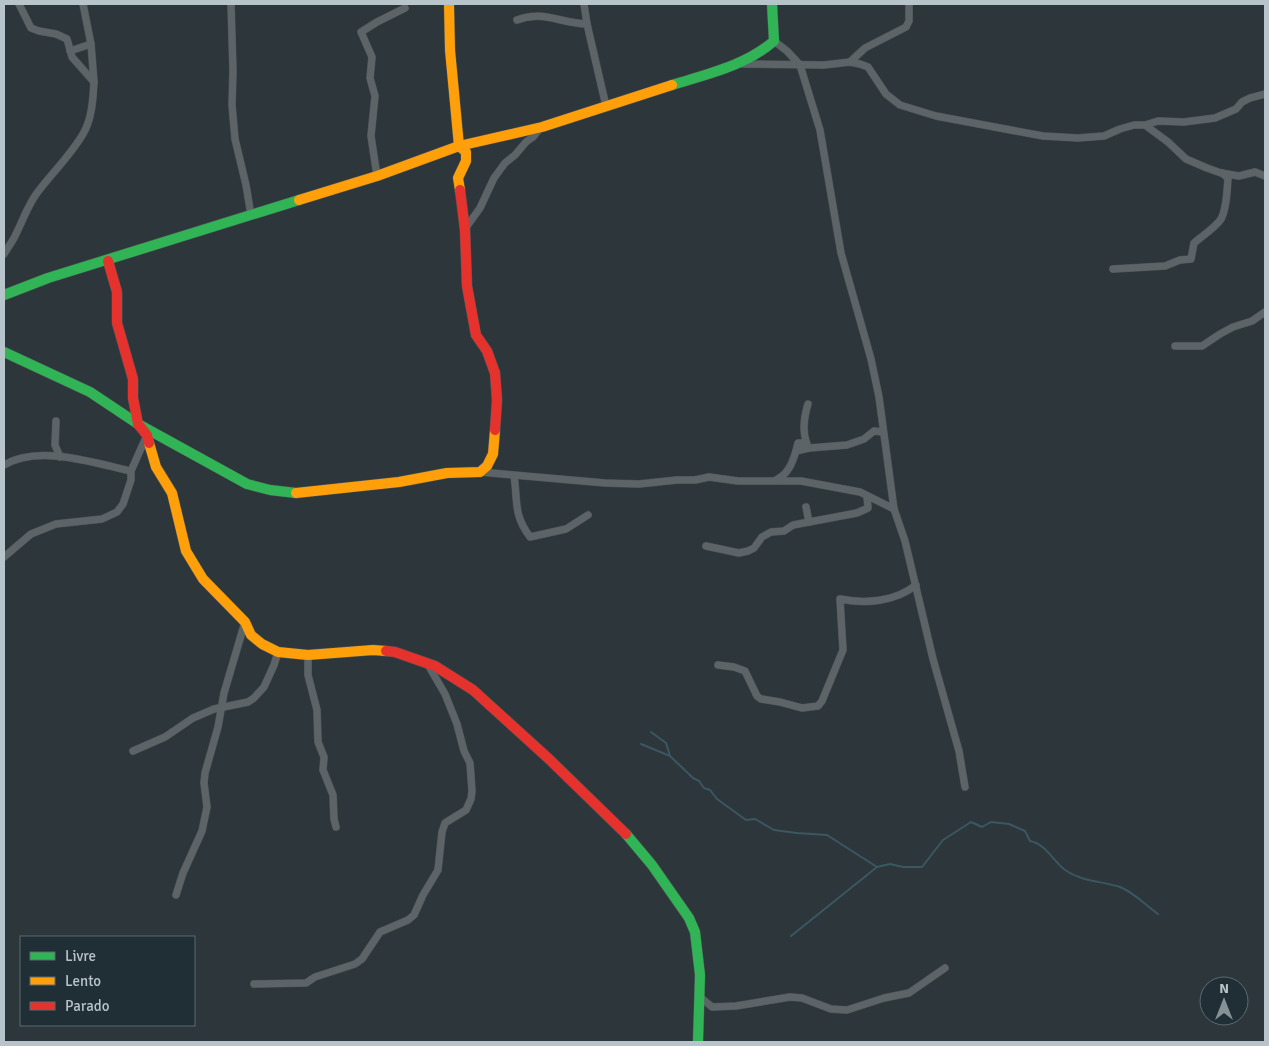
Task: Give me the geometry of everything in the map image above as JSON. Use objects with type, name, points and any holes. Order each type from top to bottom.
[{"type":"street","points":[[19,4],[31,28],[56,34],[67,39],[72,57],[94,82]]},
{"type":"street","points":[[4,254],[37,193],[84,133],[92,108],[94,82],[91,44],[83,4]]},
{"type":"street","points":[[231,4],[232,113],[235,139],[251,215]]},
{"type":"street","points":[[449,4],[450,50],[459,146],[466,152],[466,161],[458,178],[465,230],[466,282],[476,336],[487,351],[495,373],[496,400],[493,454],[487,466],[480,472]]},
{"type":"street","points":[[584,4],[606,106]]},
{"type":"street","points":[[772,4],[774,42]]},
{"type":"street","points":[[850,62],[865,48],[906,27],[909,21],[909,4]]},
{"type":"street","points":[[377,176],[371,136],[375,96],[370,78],[372,57],[361,32],[405,8]]},
{"type":"street","points":[[516,20],[529,15],[539,15],[572,23],[587,24]]},
{"type":"street","points":[[4,295],[48,278],[108,261],[377,176],[459,146],[542,127],[738,64],[761,52],[774,42]]},
{"type":"street","points":[[774,42],[787,51],[800,65],[820,130],[841,253],[871,359],[879,397],[894,509],[905,541],[933,659],[959,750],[964,787]]},
{"type":"street","points":[[70,51],[91,44]]},
{"type":"street","points":[[738,64],[800,65],[850,62],[868,67],[886,94],[900,105],[936,116],[1043,136],[1078,138],[1104,136],[1134,125],[1144,125],[1158,121],[1184,122],[1215,118],[1236,109],[1242,102],[1250,98],[1265,94]]},
{"type":"street","points":[[1144,125],[1168,142],[1186,159],[1221,173],[1239,176],[1255,172],[1265,176]]},
{"type":"street","points":[[465,230],[480,208],[494,178],[505,164],[542,127]]},
{"type":"street","points":[[1113,269],[1164,266],[1180,260],[1191,259],[1194,243],[1221,219],[1224,211],[1228,178],[1221,173]]},
{"type":"street","points":[[108,261],[117,292],[117,323],[133,379],[133,398],[138,424],[147,435],[156,467],[172,493],[186,551],[203,579],[244,622],[250,635],[278,652],[308,655],[373,650],[394,652],[435,666],[473,690],[594,802],[652,865],[689,918],[695,932],[700,975],[698,1042]]},
{"type":"street","points":[[1175,346],[1202,346],[1220,334],[1265,312]]},
{"type":"street","points":[[4,352],[90,392],[138,424],[247,484],[270,490],[297,493],[399,482],[447,473],[480,472],[605,483],[639,484],[709,477],[738,481],[801,481],[860,492],[894,509]]},
{"type":"street","points":[[808,404],[803,418],[808,445]]},
{"type":"street","points":[[56,422],[56,445],[60,456]]},
{"type":"street","points":[[774,482],[787,472],[798,443],[808,445],[847,445],[864,439],[874,431],[883,428]]},
{"type":"street","points":[[4,557],[31,534],[56,524],[102,519],[117,512],[123,504],[131,471],[147,435]]},
{"type":"street","points":[[4,465],[13,459],[60,456],[131,471]]},
{"type":"street","points":[[514,476],[516,510],[522,526],[530,537],[566,529],[588,515]]},
{"type":"street","points":[[867,496],[868,508]]},
{"type":"street","points":[[706,546],[739,553],[748,551],[754,548],[767,533],[784,531],[793,525],[848,515],[881,502]]},
{"type":"street","points":[[806,507],[809,522]]},
{"type":"street","points":[[718,665],[734,666],[745,671],[757,696],[761,699],[802,708],[818,706],[822,702],[843,650],[840,599],[859,602],[888,598],[905,594],[916,585]]},
{"type":"street","points":[[176,895],[183,872],[202,830],[207,807],[204,783],[206,773],[218,727],[224,693],[244,622]]},
{"type":"street","points":[[133,751],[165,736],[193,718],[222,707],[248,702],[259,694],[274,665],[278,652]]},
{"type":"street","points":[[308,655],[308,676],[317,710],[318,742],[324,757],[323,770],[333,796],[336,826]]},
{"type":"street","points":[[254,984],[306,983],[315,976],[355,964],[362,959],[380,932],[408,920],[414,915],[438,870],[442,832],[445,824],[466,810],[472,791],[470,764],[456,724],[445,694],[427,663]]},
{"type":"street","points":[[700,997],[712,1008],[790,997],[802,998],[831,1009],[847,1010],[884,998],[909,993],[944,968]]},
{"type":"waterway","points":[[651,732],[666,743],[670,756]]},
{"type":"waterway","points":[[641,744],[670,756],[693,778],[699,781],[704,788],[710,790],[717,799],[746,820],[755,819],[774,830],[827,835],[877,867]]},
{"type":"waterway","points":[[791,936],[877,867],[890,864],[903,867],[922,867],[943,840],[971,822],[982,827],[991,822],[1009,824],[1025,831],[1030,841],[1045,849],[1065,870],[1078,877],[1120,887],[1158,914]]},
{"type":"traffic: fast","points":[[672,85],[712,73],[738,63],[763,50],[774,41],[772,4]]},
{"type":"traffic: fast","points":[[4,295],[48,278],[299,200]]},
{"type":"traffic: fast","points":[[4,352],[90,392],[138,424],[247,484],[270,490],[296,493]]},
{"type":"traffic: fast","points":[[626,834],[652,865],[689,918],[695,932],[700,975],[698,1042]]},
{"type":"traffic: slow","points":[[449,4],[450,50],[459,146],[466,152],[466,161],[458,178],[460,190]]},
{"type":"traffic: slow","points":[[299,200],[377,176],[459,146],[542,127],[672,85]]},
{"type":"traffic: slow","points":[[296,493],[399,482],[447,473],[480,472],[487,466],[493,454],[495,430]]},
{"type":"traffic: slow","points":[[149,443],[156,467],[172,493],[186,551],[203,579],[245,622],[251,635],[262,644],[278,652],[308,655],[373,650],[386,651]]},
{"type":"traffic: jam","points":[[460,190],[465,230],[467,286],[476,335],[487,351],[495,373],[497,400],[495,430]]},
{"type":"traffic: jam","points":[[108,261],[117,292],[117,323],[133,379],[133,398],[138,424],[147,435],[149,443]]},
{"type":"traffic: jam","points":[[386,651],[395,652],[435,666],[473,690],[549,759],[626,834]]}]
